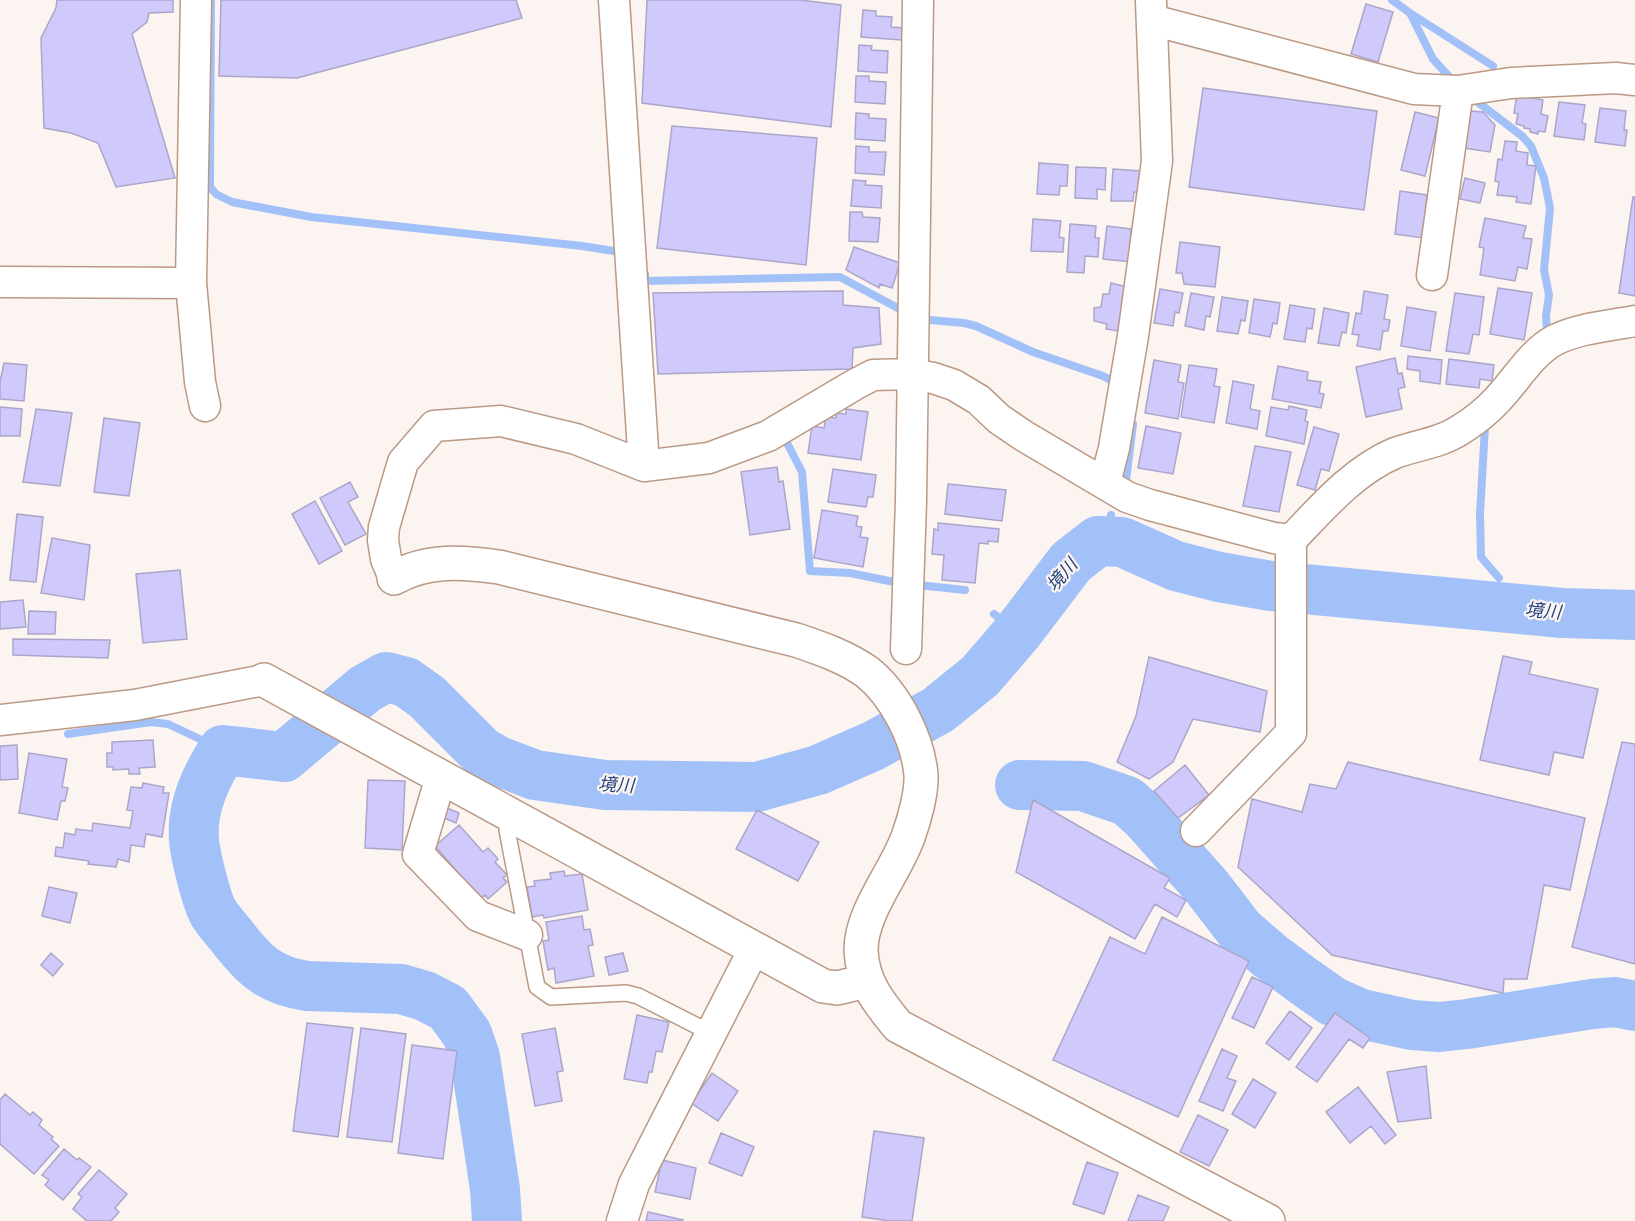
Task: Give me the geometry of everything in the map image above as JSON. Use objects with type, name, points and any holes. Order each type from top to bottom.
[{"type":"street","points":[[196,0],[191,283],[200,382],[205,406]]},
{"type":"street","points":[[614,0],[644,466]]},
{"type":"street","points":[[906,649],[918,0],[911,0]]},
{"type":"street","points":[[1105,483],[1114,448],[1127,369],[1157,161],[1152,10],[1414,89],[1458,91],[1511,83],[1616,78],[1635,80]]},
{"type":"street","points":[[1432,274],[1458,91]]},
{"type":"street","points":[[0,282],[191,283]]},
{"type":"street","points":[[1196,831],[1290,732],[1291,547],[1343,487],[1367,468],[1395,453],[1444,439],[1461,430],[1497,400],[1539,351],[1557,340],[1589,329],[1635,321]]},
{"type":"street","points":[[1268,1221],[898,1026],[880,1005],[863,969],[862,936],[874,905],[908,837],[921,776],[907,726],[896,704],[866,672],[843,659],[796,640],[499,567],[466,562],[439,563],[417,568],[394,578],[386,559],[383,540],[384,527],[403,462],[434,426],[501,421],[576,439],[644,466],[709,458],[768,436],[873,375],[912,374],[954,385],[979,400],[999,419],[1024,436],[1127,497],[1274,538],[1291,547]]},
{"type":"street","points":[[0,720],[135,705],[264,680],[823,986],[837,988],[867,981]]},
{"type":"street","points":[[441,777],[418,854],[478,916],[527,935]]},
{"type":"street","points":[[622,1221],[639,1175],[754,949]]},
{"type":"lane","points":[[509,815],[507,830],[537,987],[550,997],[626,993],[638,996],[711,1033]]},
{"type":"building","points":[[57,0],[173,0],[173,12],[149,13],[147,22],[132,34],[175,178],[116,187],[98,143],[71,133],[44,128],[41,38],[56,8]]},
{"type":"building","points":[[221,0],[516,0],[522,18],[297,78],[219,76]]},
{"type":"building","points":[[647,0],[800,0],[841,5],[831,127],[642,103]]},
{"type":"building","points":[[1366,4],[1393,12],[1378,62],[1351,54]]},
{"type":"building","points":[[863,10],[876,11],[876,16],[892,17],[891,27],[903,28],[902,40],[861,37]]},
{"type":"building","points":[[859,45],[872,46],[871,50],[888,51],[887,73],[858,71]]},
{"type":"building","points":[[856,76],[869,76],[869,81],[886,82],[885,104],[855,102]]},
{"type":"building","points":[[1203,88],[1377,111],[1364,210],[1189,187]]},
{"type":"building","points":[[1517,94],[1543,100],[1541,114],[1548,116],[1545,132],[1538,131],[1538,134],[1530,132],[1530,129],[1516,124],[1518,114],[1514,113]]},
{"type":"building","points":[[1559,102],[1585,105],[1582,123],[1586,124],[1584,140],[1554,136]]},
{"type":"building","points":[[1600,108],[1626,111],[1625,146],[1595,142]]},
{"type":"building","points":[[1470,111],[1483,112],[1495,125],[1490,152],[1464,148]]},
{"type":"building","points":[[1415,112],[1439,118],[1425,176],[1401,170]]},
{"type":"building","points":[[856,113],[869,114],[869,118],[886,119],[885,141],[855,139]]},
{"type":"building","points":[[672,126],[817,138],[806,265],[657,248]]},
{"type":"building","points":[[1505,141],[1517,142],[1516,151],[1528,153],[1527,165],[1536,166],[1531,204],[1516,202],[1517,197],[1497,195],[1499,182],[1495,181],[1498,159],[1502,160]]},
{"type":"building","points":[[856,146],[869,147],[869,152],[886,152],[884,175],[855,173]]},
{"type":"building","points":[[1039,163],[1068,165],[1067,186],[1060,186],[1059,195],[1037,194]]},
{"type":"building","points":[[1076,167],[1106,168],[1105,190],[1097,189],[1097,199],[1075,198]]},
{"type":"building","points":[[1113,169],[1142,171],[1141,192],[1134,192],[1133,201],[1111,201]]},
{"type":"building","points":[[1465,178],[1485,183],[1480,203],[1460,199]]},
{"type":"building","points":[[853,180],[866,181],[865,185],[882,186],[881,208],[851,206]]},
{"type":"building","points":[[1400,191],[1427,195],[1423,238],[1395,234]]},
{"type":"building","points":[[1633,197],[1635,197],[1635,296],[1619,293]]},
{"type":"building","points":[[850,212],[862,212],[863,217],[880,218],[878,242],[849,241]]},
{"type":"building","points":[[1485,218],[1526,226],[1523,238],[1532,239],[1527,269],[1518,267],[1515,281],[1480,275],[1484,248],[1479,247]]},
{"type":"building","points":[[1033,219],[1061,221],[1059,237],[1064,238],[1063,252],[1031,251]]},
{"type":"building","points":[[1070,224],[1096,226],[1095,238],[1099,238],[1098,257],[1085,256],[1084,273],[1067,272]]},
{"type":"building","points":[[1107,226],[1131,229],[1130,243],[1134,244],[1132,262],[1103,259]]},
{"type":"building","points":[[1180,242],[1220,247],[1215,287],[1184,284],[1182,273],[1176,273]]},
{"type":"building","points":[[854,247],[900,263],[892,288],[880,284],[879,288],[846,270]]},
{"type":"building","points":[[1111,283],[1127,287],[1118,331],[1106,329],[1107,324],[1094,321],[1094,308],[1101,307],[1103,294],[1109,294]]},
{"type":"building","points":[[1498,288],[1532,293],[1524,340],[1490,334]]},
{"type":"building","points":[[1160,289],[1183,293],[1179,313],[1175,312],[1173,326],[1154,323]]},
{"type":"building","points":[[843,291],[843,305],[879,308],[881,344],[853,348],[852,369],[658,374],[653,293]]},
{"type":"building","points":[[1364,291],[1388,295],[1384,319],[1390,320],[1388,331],[1383,331],[1380,350],[1357,346],[1359,335],[1352,334],[1356,313],[1361,314]]},
{"type":"building","points":[[1191,293],[1214,297],[1210,317],[1206,316],[1204,330],[1185,326]]},
{"type":"building","points":[[1455,293],[1484,297],[1479,335],[1473,334],[1469,354],[1446,351]]},
{"type":"building","points":[[1222,297],[1248,301],[1245,321],[1241,320],[1238,334],[1217,331]]},
{"type":"building","points":[[1254,299],[1280,303],[1277,324],[1273,323],[1270,337],[1249,333]]},
{"type":"building","points":[[1290,305],[1315,309],[1312,329],[1307,328],[1305,342],[1284,339]]},
{"type":"building","points":[[1407,307],[1436,312],[1430,351],[1401,346]]},
{"type":"building","points":[[1324,308],[1349,313],[1346,333],[1342,332],[1339,346],[1318,343]]},
{"type":"building","points":[[1408,356],[1442,360],[1440,384],[1420,381],[1420,371],[1407,369]]},
{"type":"building","points":[[1395,358],[1398,374],[1402,373],[1405,387],[1398,389],[1402,409],[1366,417],[1356,367]]},
{"type":"building","points":[[1449,359],[1494,365],[1492,381],[1480,379],[1479,388],[1446,384]]},
{"type":"building","points":[[1154,360],[1181,365],[1178,382],[1184,383],[1178,419],[1145,413]]},
{"type":"building","points":[[4,363],[27,365],[24,401],[0,399],[0,382]]},
{"type":"building","points":[[1189,365],[1217,369],[1214,386],[1220,387],[1214,423],[1181,417]]},
{"type":"building","points":[[1278,366],[1308,372],[1307,380],[1321,382],[1319,393],[1324,394],[1321,408],[1272,399]]},
{"type":"building","points":[[1233,381],[1254,385],[1250,409],[1260,411],[1257,429],[1226,423]]},
{"type":"building","points":[[1289,406],[1307,410],[1305,421],[1308,422],[1304,444],[1266,436],[1271,407],[1288,410]]},
{"type":"building","points":[[0,407],[22,409],[20,436],[0,436]]},
{"type":"building","points":[[36,409],[72,413],[60,486],[23,482]]},
{"type":"building","points":[[846,409],[868,412],[861,460],[808,453],[812,426],[824,428],[826,417],[836,418],[836,413],[846,414]]},
{"type":"building","points":[[104,418],[140,423],[129,496],[94,492]]},
{"type":"building","points":[[1146,426],[1181,433],[1173,474],[1138,468]]},
{"type":"building","points":[[1314,427],[1339,434],[1329,471],[1321,469],[1315,490],[1297,485]]},
{"type":"building","points":[[1255,446],[1291,452],[1279,512],[1243,506]]},
{"type":"building","points":[[777,467],[779,482],[783,481],[790,529],[750,535],[741,472]]},
{"type":"building","points":[[833,469],[876,475],[873,497],[868,497],[866,507],[828,502]]},
{"type":"building","points":[[350,482],[358,497],[348,502],[366,534],[345,545],[320,498]]},
{"type":"building","points":[[948,484],[1006,490],[1002,521],[945,514]]},
{"type":"building","points":[[315,501],[342,551],[319,564],[292,514]]},
{"type":"building","points":[[822,510],[858,516],[856,526],[862,527],[860,537],[868,538],[863,567],[814,558]]},
{"type":"building","points":[[17,514],[43,517],[36,582],[10,580]]},
{"type":"building","points":[[938,523],[999,529],[998,542],[979,543],[975,583],[942,580],[944,555],[932,554],[934,529],[938,530]]},
{"type":"building","points":[[52,538],[90,545],[84,600],[41,593]]},
{"type":"building","points":[[180,570],[187,639],[143,643],[136,574]]},
{"type":"building","points":[[23,600],[26,627],[0,629],[0,602]]},
{"type":"building","points":[[29,611],[56,612],[55,634],[28,634]]},
{"type":"building","points":[[13,639],[110,640],[108,658],[13,655]]},
{"type":"building","points":[[1503,656],[1532,662],[1529,674],[1598,689],[1583,758],[1554,752],[1549,775],[1480,760]]},
{"type":"building","points":[[1149,657],[1267,691],[1260,732],[1193,719],[1173,762],[1149,779],[1117,762],[1136,716]]},
{"type":"building","points":[[153,740],[155,767],[139,768],[140,774],[129,774],[129,769],[113,770],[113,767],[107,767],[107,753],[112,753],[112,742]]},
{"type":"building","points":[[1622,742],[1635,744],[1635,964],[1572,947]]},
{"type":"building","points":[[17,745],[18,779],[0,780],[0,746]]},
{"type":"building","points":[[29,753],[67,759],[62,787],[68,788],[65,801],[61,801],[57,820],[19,813]]},
{"type":"building","points":[[1348,762],[1585,818],[1570,890],[1544,885],[1527,979],[1504,979],[1503,993],[1332,955],[1238,867],[1252,799],[1302,812],[1310,784],[1336,789]]},
{"type":"building","points":[[1185,765],[1209,795],[1178,818],[1154,791]]},
{"type":"building","points":[[368,780],[405,781],[402,850],[365,848]]},
{"type":"building","points":[[143,783],[164,787],[163,793],[169,793],[162,837],[146,834],[144,847],[131,845],[129,862],[118,859],[116,867],[88,864],[89,861],[55,856],[56,847],[63,848],[65,833],[75,835],[76,829],[92,831],[93,823],[130,828],[133,811],[127,810],[131,787],[142,788]]},
{"type":"building","points":[[1033,800],[1170,878],[1164,888],[1186,900],[1177,917],[1155,904],[1135,939],[1016,872]]},
{"type":"building","points":[[447,808],[459,813],[456,823],[444,818]]},
{"type":"building","points":[[757,810],[819,842],[798,881],[736,849]]},
{"type":"building","points":[[459,825],[483,852],[488,848],[498,859],[495,862],[507,875],[503,878],[507,882],[488,899],[485,895],[481,898],[479,895],[476,898],[465,885],[467,883],[435,846]]},
{"type":"building","points":[[564,871],[565,876],[582,874],[588,910],[544,918],[543,915],[532,917],[527,887],[535,886],[534,881],[551,879],[550,873]]},
{"type":"building","points":[[49,887],[77,893],[70,923],[42,916]]},
{"type":"building","points":[[582,916],[584,930],[590,929],[593,945],[588,946],[594,976],[556,983],[554,968],[548,970],[543,941],[549,940],[546,922]]},
{"type":"building","points":[[1162,917],[1249,961],[1178,1117],[1053,1060],[1110,937],[1145,954]]},
{"type":"building","points":[[51,953],[63,964],[53,976],[41,965]]},
{"type":"building","points":[[623,953],[628,971],[609,975],[605,957]]},
{"type":"building","points":[[1252,977],[1273,987],[1254,1028],[1232,1018]]},
{"type":"building","points":[[1290,1011],[1312,1028],[1289,1060],[1266,1043]]},
{"type":"building","points":[[1335,1013],[1370,1038],[1363,1048],[1349,1039],[1317,1082],[1296,1067]]},
{"type":"building","points":[[637,1015],[669,1022],[662,1052],[656,1051],[652,1072],[649,1072],[647,1083],[624,1079]]},
{"type":"building","points":[[307,1023],[353,1028],[338,1137],[293,1131]]},
{"type":"building","points":[[361,1028],[406,1034],[392,1142],[347,1137]]},
{"type":"building","points":[[555,1028],[563,1071],[557,1072],[562,1101],[535,1106],[522,1034]]},
{"type":"building","points":[[412,1045],[457,1051],[443,1159],[398,1153]]},
{"type":"building","points":[[1222,1049],[1237,1056],[1227,1078],[1236,1081],[1223,1111],[1199,1101]]},
{"type":"building","points":[[1426,1066],[1431,1118],[1398,1122],[1387,1072]]},
{"type":"building","points":[[712,1073],[738,1091],[718,1121],[691,1103]]},
{"type":"building","points":[[1253,1079],[1276,1093],[1255,1128],[1232,1114]]},
{"type":"building","points":[[1358,1087],[1396,1135],[1385,1144],[1371,1126],[1350,1143],[1326,1112]]},
{"type":"building","points":[[5,1094],[30,1115],[33,1112],[42,1120],[39,1125],[53,1137],[51,1139],[59,1146],[34,1174],[0,1144],[0,1100]]},
{"type":"building","points":[[1198,1115],[1228,1130],[1209,1166],[1180,1152]]},
{"type":"building","points":[[874,1131],[924,1138],[912,1221],[862,1217]]},
{"type":"building","points":[[721,1133],[754,1147],[742,1176],[709,1163]]},
{"type":"building","points":[[64,1149],[77,1160],[79,1158],[91,1167],[63,1200],[45,1185],[49,1180],[42,1175]]},
{"type":"building","points":[[662,1160],[696,1168],[690,1199],[655,1192]]},
{"type":"building","points":[[1087,1162],[1118,1173],[1104,1214],[1073,1204]]},
{"type":"building","points":[[99,1170],[127,1194],[115,1208],[119,1212],[111,1221],[87,1221],[73,1209],[82,1197],[78,1194]]},
{"type":"building","points":[[1138,1195],[1169,1207],[1163,1221],[1128,1221]]},
{"type":"building","points":[[648,1212],[683,1220],[646,1221]]},
{"type":"waterway","points":[[211,0],[210,187],[216,194],[232,202],[311,217],[582,246],[626,253]]},
{"type":"waterway","points":[[1392,0],[1493,66]]},
{"type":"waterway","points":[[1410,13],[1433,59],[1455,83]]},
{"type":"waterway","points":[[1471,97],[1522,136],[1531,146],[1544,178],[1550,208],[1544,270],[1549,295],[1547,330]]},
{"type":"waterway","points":[[645,274],[645,281],[840,277],[907,313]]},
{"type":"waterway","points":[[919,319],[976,326],[1033,352],[1103,376],[1118,384]]},
{"type":"waterway","points":[[1126,481],[1133,424]]},
{"type":"waterway","points":[[1485,427],[1480,514],[1481,557],[1499,578]]},
{"type":"waterway","points":[[786,441],[802,472],[810,571],[850,573],[899,583],[965,590]]},
{"type":"waterway","points":[[1108,542],[1111,515]]},
{"type":"waterway","name":"境川","points":[[497,1221],[495,1189],[475,1057],[467,1034],[448,1008],[425,996],[401,989],[307,986],[282,980],[254,962],[213,912],[199,866],[194,828],[201,792],[223,750],[284,757],[365,689],[386,677],[406,682],[427,697],[481,751],[498,761],[535,775],[605,785],[757,787],[818,770],[873,746],[938,710],[980,676],[1017,633],[1071,562],[1098,541],[1122,542],[1176,566],[1219,577],[1271,586],[1562,613],[1635,615]]},
{"type":"waterway","points":[[994,614],[1017,633]]},
{"type":"waterway","points":[[68,734],[151,722],[168,724],[223,750]]},
{"type":"waterway","name":"境川","points":[[1020,785],[1083,786],[1127,801],[1145,817],[1207,887],[1240,930],[1270,956],[1332,1001],[1361,1014],[1412,1025],[1439,1027],[1592,1004],[1615,1002],[1635,1006]]}]
